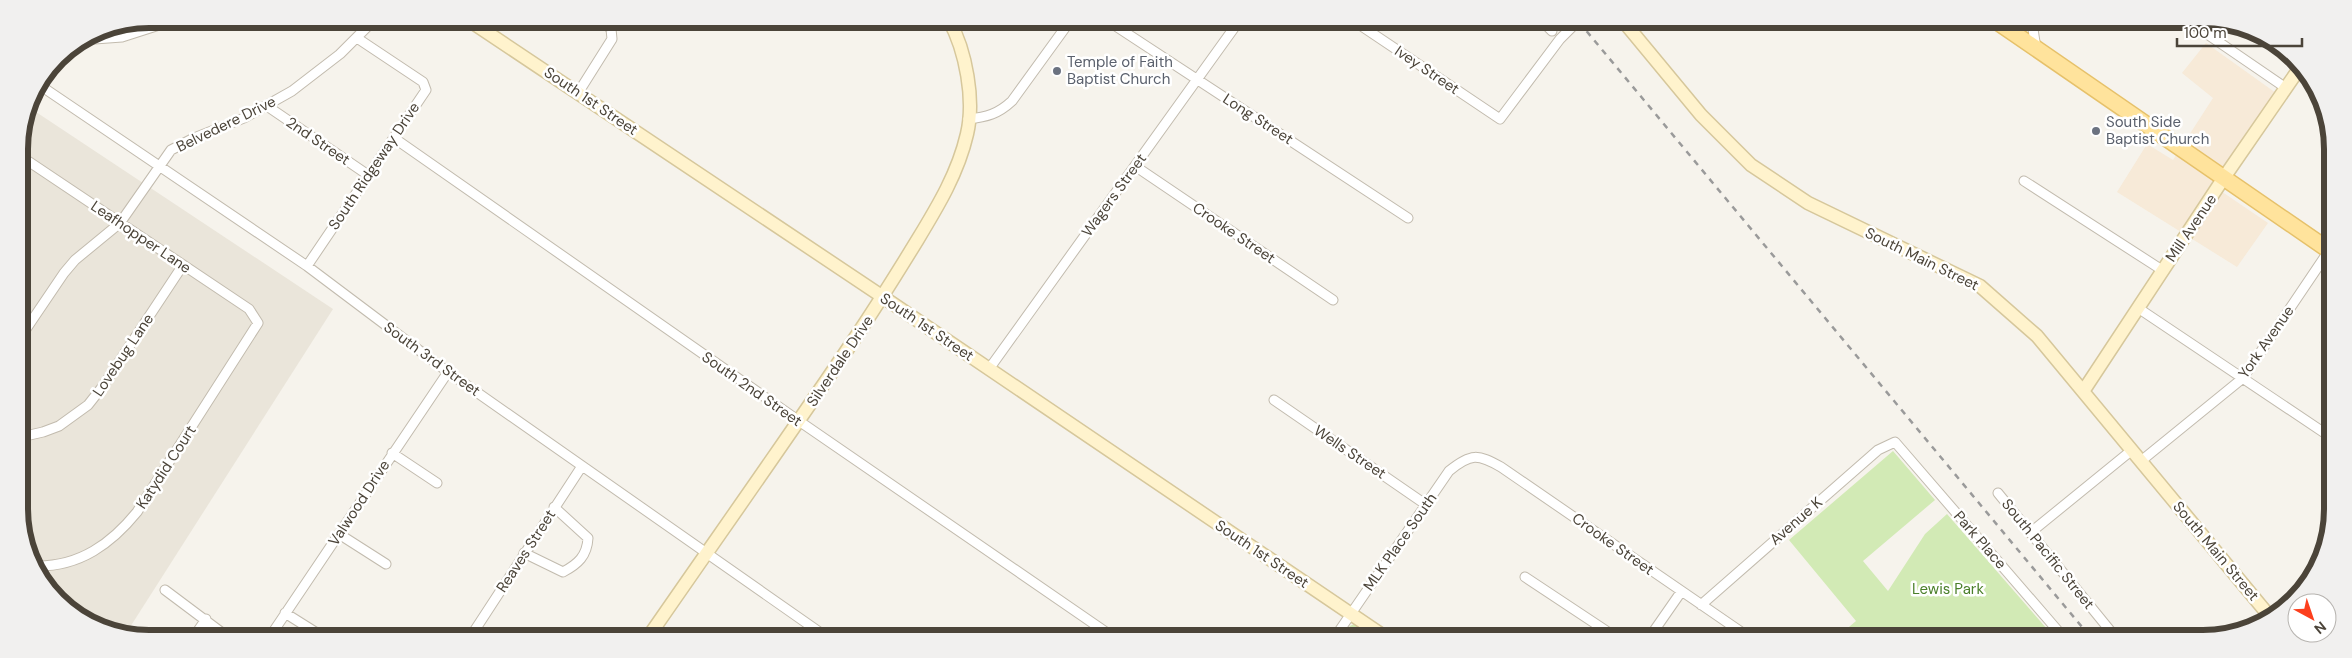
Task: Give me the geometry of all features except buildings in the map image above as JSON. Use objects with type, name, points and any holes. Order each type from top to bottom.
[{"type":"main road","points":[[2005,27],[2223,179],[2324,246]]},
{"type":"street","points":[[98,39],[122,37],[153,27]]},
{"type":"street","name":"Belvedere Drive","points":[[28,326],[64,272],[75,260],[120,223],[162,167],[171,150],[268,106],[315,74],[367,27]]},
{"type":"street","name":"South 1st Street","points":[[479,27],[883,297],[1374,630]]},
{"type":"street","points":[[578,93],[612,39],[611,29],[609,27]]},
{"type":"street","name":"Silverdale Drive","points":[[653,630],[799,422],[883,297],[943,197],[956,168],[967,133],[968,119],[968,81],[963,57],[952,27]]},
{"type":"street","points":[[968,119],[988,117],[1001,112],[1012,101],[1066,27]]},
{"type":"street","name":"Long Street","points":[[1117,27],[1408,218]]},
{"type":"street","name":"Wagers Street","points":[[989,369],[1235,27]]},
{"type":"street","name":"Ivey Street","points":[[1363,27],[1500,120],[1560,39],[1572,27]]},
{"type":"street","points":[[1548,27],[1552,31]]},
{"type":"street","name":"South Main Street","points":[[1628,27],[1701,115],[1751,165],[1808,203],[1980,286],[2037,336],[2084,390],[2267,613]]},
{"type":"street","points":[[2033,27],[2036,48]]},
{"type":"street","points":[[2196,27],[2286,88]]},
{"type":"street","name":"South Ridgeway Drive","points":[[307,266],[424,93],[425,86],[423,82],[357,38]]},
{"type":"street","name":"Mill Avenue","points":[[2084,390],[2162,270],[2297,72]]},
{"type":"street","name":"South 3rd Street","points":[[44,88],[307,266],[448,372],[816,630]]},
{"type":"street","name":"2nd Street","points":[[268,106],[368,176]]},
{"type":"street","name":"South 2nd Street","points":[[394,138],[799,422],[1103,630]]},
{"type":"street","name":"Leafhopper Lane","points":[[28,161],[254,313],[258,323]]},
{"type":"street","name":"Crooke Street","points":[[1135,166],[1333,300]]},
{"type":"street","points":[[2024,181],[2162,270]]},
{"type":"street","name":"York Avenue","points":[[2141,460],[2243,378],[2324,259]]},
{"type":"street","name":"Lovebug Lane","points":[[28,435],[59,426],[88,405],[103,386],[182,265]]},
{"type":"street","points":[[2138,308],[2324,433]]},
{"type":"street","name":"Katydid Court","points":[[42,566],[53,566],[85,557],[122,531],[258,323]]},
{"type":"street","name":"Valwood Drive","points":[[273,630],[448,372]]},
{"type":"street","name":"Wells Street","points":[[1274,400],[1425,504]]},
{"type":"street","name":"Avenue K","points":[[1701,605],[1878,450],[1895,442]]},
{"type":"street","name":"Park Place","points":[[1895,442],[2055,628]]},
{"type":"street","points":[[2030,534],[2132,450]]},
{"type":"street","points":[[392,453],[437,483]]},
{"type":"street","name":"Crooke Street","points":[[1473,457],[1484,458],[1501,467],[1738,630]]},
{"type":"street","name":"MLK Place South","points":[[1339,630],[1425,504],[1450,471],[1462,461],[1473,457]]},
{"type":"street","name":"Reaves Street","points":[[475,630],[582,466]]},
{"type":"street","name":"South Pacific Street","points":[[1998,493],[2110,630]]},
{"type":"street","points":[[524,553],[563,572],[574,567],[582,559],[588,548],[588,538],[554,508]]},
{"type":"street","points":[[339,534],[386,564]]},
{"type":"street","points":[[1524,577],[1605,630]]},
{"type":"street","points":[[165,590],[219,630]]},
{"type":"street","points":[[1655,630],[1681,592]]},
{"type":"street","points":[[285,613],[312,630]]},
{"type":"street","points":[[198,630],[206,619]]},
{"type":"shaded area","points":[[2206,43],[2276,93],[2212,185],[2268,223],[2237,267],[2117,192],[2147,144],[2173,160],[2213,98],[2182,73]]},
{"type":"shaded area","points":[[34,110],[333,309],[129,628],[102,621],[75,606],[52,583],[44,570],[32,541],[28,518],[28,140]]},
{"type":"green space","name":"Lewis Park","points":[[1893,451],[1935,500],[1863,561],[1888,591],[1925,534],[1947,514],[2047,629],[1845,630],[1856,621],[1789,540]]},
{"type":"green space","points":[[1354,624],[1363,630],[1347,630]]},
{"type":"railway","points":[[1583,27],[2085,630]]},
{"type":"place","name":"Temple of Faith Baptist Church","points":[[1057,71]]},
{"type":"place","name":"South Side Baptist Church","points":[[2096,131]]}]
